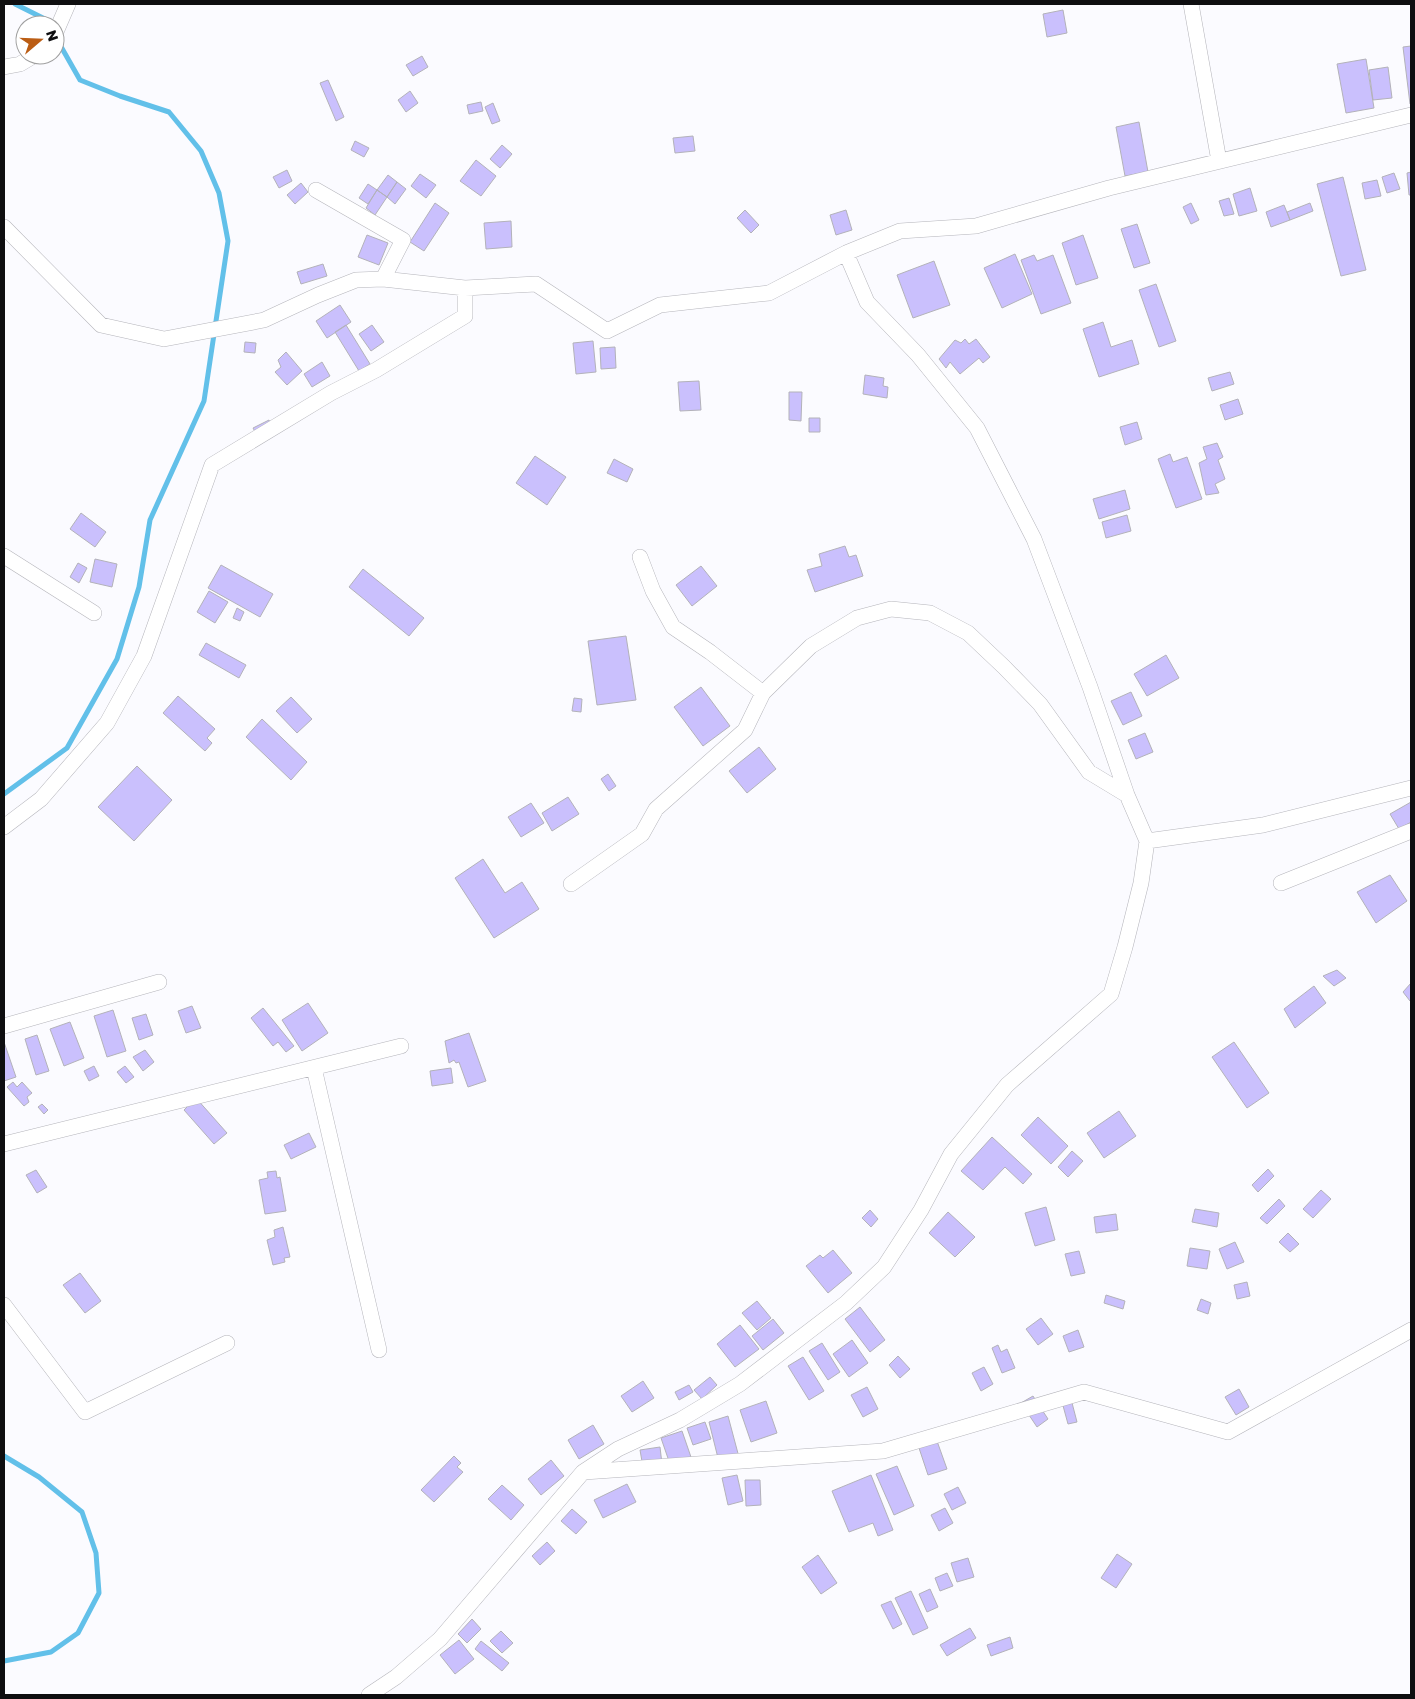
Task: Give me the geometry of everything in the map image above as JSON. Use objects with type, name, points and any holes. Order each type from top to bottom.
[{"type":"street","points":[[1191,4],[1218,161]]},
{"type":"street","points":[[4,227],[101,325],[164,339],[264,320],[356,280],[383,280],[465,288],[536,284],[607,332],[660,305],[768,294],[846,253],[900,231],[976,226],[1109,188],[1411,115]]},
{"type":"street","points":[[316,190],[403,240],[383,280]]},
{"type":"street","points":[[369,1695],[396,1677],[440,1639],[582,1472],[618,1450],[680,1420],[740,1384],[846,1303],[884,1267],[921,1210],[951,1154],[1007,1085],[1111,994],[1136,901],[1147,841],[1128,795],[1090,687],[1034,539],[977,428],[918,356],[867,302],[846,253]]},
{"type":"street","points":[[4,827],[41,800],[107,722],[144,656],[212,465],[464,316],[465,288]]},
{"type":"street","points":[[4,556],[94,612]]},
{"type":"street","points":[[640,558],[653,591],[673,627],[710,652],[763,693]]},
{"type":"street","points":[[571,884],[642,834],[656,809],[745,730],[763,693],[811,646],[858,618],[891,608],[930,613],[968,633],[1040,704],[1089,772],[1128,795]]},
{"type":"street","points":[[1147,841],[1263,825],[1411,788]]},
{"type":"street","points":[[1281,884],[1411,831]]},
{"type":"street","points":[[4,1026],[159,982]]},
{"type":"street","points":[[4,1144],[401,1046]]},
{"type":"street","points":[[314,1068],[379,1350]]},
{"type":"street","points":[[4,1305],[85,1412],[227,1343]]},
{"type":"street","points":[[582,1472],[883,1451],[1084,1392],[1228,1432],[1411,1330]]},
{"type":"building","points":[[1063,10],[1067,33],[1047,37],[1043,14]]},
{"type":"building","points":[[1411,46],[1411,104],[1410,104],[1403,47]]},
{"type":"building","points":[[422,56],[428,67],[413,76],[406,65]]},
{"type":"building","points":[[1366,59],[1374,108],[1346,113],[1337,64]]},
{"type":"building","points":[[1388,67],[1392,98],[1373,100],[1369,70]]},
{"type":"building","points":[[328,80],[344,117],[336,121],[320,83]]},
{"type":"building","points":[[410,91],[418,103],[406,112],[398,100]]},
{"type":"building","points":[[481,102],[483,111],[469,114],[467,105]]},
{"type":"building","points":[[493,103],[500,121],[492,124],[485,107]]},
{"type":"building","points":[[1139,122],[1148,172],[1125,176],[1116,127]]},
{"type":"building","points":[[693,136],[695,151],[675,153],[673,138]]},
{"type":"building","points":[[355,141],[369,148],[364,157],[351,150]]},
{"type":"building","points":[[502,145],[512,154],[500,168],[490,159]]},
{"type":"building","points":[[476,160],[496,176],[481,196],[460,181]]},
{"type":"building","points":[[287,170],[292,181],[279,188],[273,177]]},
{"type":"building","points":[[1411,172],[1411,195],[1409,195],[1407,173]]},
{"type":"building","points":[[1394,173],[1400,189],[1387,193],[1382,177]]},
{"type":"building","points":[[420,174],[436,185],[426,198],[411,186]]},
{"type":"building","points":[[388,175],[397,182],[387,197],[377,190]]},
{"type":"building","points":[[1343,177],[1366,270],[1341,276],[1317,184]]},
{"type":"building","points":[[1377,180],[1381,196],[1365,199],[1362,183]]},
{"type":"building","points":[[397,182],[406,189],[395,204],[387,197]]},
{"type":"building","points":[[301,183],[308,192],[295,204],[287,195]]},
{"type":"building","points":[[368,184],[377,190],[368,204],[359,198]]},
{"type":"building","points":[[1250,188],[1257,211],[1239,216],[1233,194]]},
{"type":"building","points":[[377,190],[387,197],[375,215],[366,208]]},
{"type":"building","points":[[1229,198],[1234,214],[1224,216],[1219,201]]},
{"type":"building","points":[[435,203],[449,213],[424,251],[410,242]]},
{"type":"building","points":[[1191,203],[1199,220],[1191,224],[1183,207]]},
{"type":"building","points":[[1310,203],[1313,211],[1290,220],[1287,212]]},
{"type":"building","points":[[1284,205],[1290,220],[1271,227],[1266,212]]},
{"type":"building","points":[[745,210],[759,225],[751,233],[737,218]]},
{"type":"building","points":[[846,210],[852,230],[836,235],[830,215]]},
{"type":"building","points":[[511,221],[512,247],[486,249],[484,223]]},
{"type":"building","points":[[1137,224],[1150,263],[1134,268],[1121,229]]},
{"type":"building","points":[[367,235],[388,243],[379,265],[358,257]]},
{"type":"building","points":[[1083,235],[1098,278],[1076,285],[1062,243]]},
{"type":"building","points":[[1015,254],[1032,294],[1002,308],[984,268]]},
{"type":"building","points":[[1034,255],[1037,261],[1053,255],[1071,303],[1041,314],[1021,260]]},
{"type":"building","points":[[934,261],[950,305],[913,318],[897,275]]},
{"type":"building","points":[[323,264],[327,276],[301,284],[297,272]]},
{"type":"building","points":[[1156,284],[1176,341],[1159,347],[1139,290]]},
{"type":"building","points":[[340,305],[351,322],[327,338],[316,321]]},
{"type":"building","points":[[1103,322],[1111,347],[1132,340],[1139,364],[1099,377],[1083,329]]},
{"type":"building","points":[[346,325],[370,364],[359,371],[335,332]]},
{"type":"building","points":[[372,325],[384,342],[371,351],[359,334]]},
{"type":"building","points":[[965,339],[969,344],[976,339],[990,357],[983,363],[979,358],[960,374],[950,362],[946,368],[939,359],[955,340],[961,343]]},
{"type":"building","points":[[593,341],[596,372],[576,374],[573,343]]},
{"type":"building","points":[[245,342],[256,343],[255,353],[244,352]]},
{"type":"building","points":[[615,347],[616,368],[601,369],[600,348]]},
{"type":"building","points":[[286,352],[302,371],[287,385],[275,372],[281,367],[278,360]]},
{"type":"building","points":[[322,362],[330,376],[312,387],[304,374]]},
{"type":"building","points":[[1230,372],[1234,384],[1212,391],[1208,378]]},
{"type":"building","points":[[865,375],[884,378],[883,386],[888,387],[887,398],[863,394]]},
{"type":"building","points":[[699,381],[701,410],[680,411],[678,382]]},
{"type":"building","points":[[789,392],[802,392],[801,421],[789,420]]},
{"type":"building","points":[[1238,399],[1243,414],[1225,420],[1220,405]]},
{"type":"building","points":[[809,418],[820,418],[820,432],[809,432]]},
{"type":"building","points":[[269,420],[273,430],[258,437],[253,428]]},
{"type":"building","points":[[1137,422],[1142,439],[1125,445],[1120,427]]},
{"type":"building","points":[[1217,443],[1223,457],[1218,460],[1225,479],[1215,484],[1219,493],[1206,495],[1199,463],[1207,459],[1203,447]]},
{"type":"building","points":[[1170,454],[1173,462],[1187,457],[1202,499],[1176,508],[1158,459]]},
{"type":"building","points":[[535,456],[566,477],[547,505],[516,483]]},
{"type":"building","points":[[614,459],[633,469],[627,482],[607,473]]},
{"type":"building","points":[[1125,490],[1130,509],[1099,519],[1093,499]]},
{"type":"building","points":[[81,513],[106,532],[95,547],[70,529]]},
{"type":"building","points":[[1127,515],[1131,531],[1106,538],[1102,522]]},
{"type":"building","points":[[845,546],[849,557],[856,555],[863,576],[815,592],[807,570],[822,566],[819,554]]},
{"type":"building","points":[[95,559],[117,564],[112,587],[90,582]]},
{"type":"building","points":[[78,563],[87,568],[79,583],[70,577]]},
{"type":"building","points":[[221,565],[273,594],[260,617],[208,588]]},
{"type":"building","points":[[701,566],[717,586],[692,606],[676,585]]},
{"type":"building","points":[[363,569],[424,618],[409,636],[349,587]]},
{"type":"building","points":[[209,591],[228,602],[215,623],[197,612]]},
{"type":"building","points":[[237,608],[244,612],[240,621],[233,618]]},
{"type":"building","points":[[626,636],[636,700],[597,705],[588,641]]},
{"type":"building","points":[[206,643],[246,665],[239,678],[199,655]]},
{"type":"building","points":[[1166,655],[1179,678],[1147,696],[1134,674]]},
{"type":"building","points":[[701,687],[730,726],[703,746],[674,707]]},
{"type":"building","points":[[1131,692],[1142,716],[1123,725],[1111,701]]},
{"type":"building","points":[[178,696],[215,729],[207,738],[212,743],[205,751],[163,713]]},
{"type":"building","points":[[291,697],[312,719],[297,733],[276,711]]},
{"type":"building","points":[[574,698],[582,699],[581,712],[572,711]]},
{"type":"building","points":[[262,719],[307,762],[291,780],[246,737]]},
{"type":"building","points":[[1145,733],[1153,752],[1136,759],[1128,740]]},
{"type":"building","points":[[759,747],[776,769],[747,793],[729,771]]},
{"type":"building","points":[[137,766],[172,800],[134,841],[98,807]]},
{"type":"building","points":[[608,774],[616,786],[609,791],[601,779]]},
{"type":"building","points":[[568,797],[579,814],[552,831],[542,813]]},
{"type":"building","points":[[1411,802],[1411,822],[1399,829],[1390,814]]},
{"type":"building","points":[[531,803],[544,823],[521,837],[508,817]]},
{"type":"building","points":[[483,859],[505,893],[522,882],[539,909],[494,938],[455,878]]},
{"type":"building","points":[[1390,875],[1407,901],[1376,923],[1357,892]]},
{"type":"building","points":[[1337,970],[1346,978],[1334,986],[1323,976]]},
{"type":"building","points":[[1411,983],[1411,999],[1410,1001],[1403,992]]},
{"type":"building","points":[[1314,986],[1326,1003],[1295,1028],[1284,1009]]},
{"type":"building","points":[[308,1003],[328,1033],[302,1051],[282,1020]]},
{"type":"building","points":[[192,1006],[201,1028],[186,1033],[178,1011]]},
{"type":"building","points":[[263,1008],[294,1046],[286,1052],[278,1042],[273,1046],[251,1018]]},
{"type":"building","points":[[113,1010],[126,1051],[107,1057],[94,1016]]},
{"type":"building","points":[[146,1014],[153,1035],[139,1040],[132,1018]]},
{"type":"building","points":[[70,1022],[84,1058],[64,1066],[50,1029]]},
{"type":"building","points":[[469,1033],[486,1081],[468,1087],[459,1062],[456,1063],[454,1060],[449,1063],[445,1041]]},
{"type":"building","points":[[37,1035],[49,1071],[36,1075],[25,1039]]},
{"type":"building","points":[[4,1042],[16,1077],[4,1081]]},
{"type":"building","points":[[1234,1042],[1269,1093],[1247,1108],[1212,1057]]},
{"type":"building","points":[[145,1050],[154,1062],[143,1071],[133,1057]]},
{"type":"building","points":[[94,1066],[99,1076],[89,1081],[84,1071]]},
{"type":"building","points":[[125,1066],[134,1077],[126,1083],[117,1072]]},
{"type":"building","points":[[451,1068],[453,1083],[432,1086],[430,1071]]},
{"type":"building","points":[[13,1082],[17,1087],[22,1082],[32,1093],[27,1097],[29,1102],[24,1106],[7,1087]]},
{"type":"building","points":[[196,1098],[227,1133],[214,1144],[184,1110]]},
{"type":"building","points":[[42,1104],[48,1110],[44,1114],[38,1107]]},
{"type":"building","points":[[1119,1111],[1136,1136],[1104,1158],[1087,1133]]},
{"type":"building","points":[[1038,1117],[1068,1146],[1051,1164],[1021,1135]]},
{"type":"building","points":[[309,1133],[316,1147],[291,1159],[284,1145]]},
{"type":"building","points":[[992,1137],[1032,1174],[1023,1184],[1005,1167],[983,1190],[961,1171]]},
{"type":"building","points":[[1072,1151],[1083,1161],[1068,1177],[1058,1167]]},
{"type":"building","points":[[1268,1169],[1274,1176],[1258,1192],[1252,1185]]},
{"type":"building","points":[[36,1170],[47,1187],[37,1193],[26,1175]]},
{"type":"building","points":[[276,1171],[277,1178],[280,1177],[286,1211],[265,1214],[259,1180],[268,1178],[267,1172]]},
{"type":"building","points":[[1321,1190],[1331,1199],[1313,1218],[1303,1209]]},
{"type":"building","points":[[1279,1199],[1285,1206],[1267,1224],[1260,1218]]},
{"type":"building","points":[[1046,1207],[1055,1240],[1035,1246],[1025,1213]]},
{"type":"building","points":[[1195,1209],[1219,1213],[1217,1227],[1192,1222]]},
{"type":"building","points":[[870,1210],[878,1219],[871,1227],[862,1218]]},
{"type":"building","points":[[948,1212],[975,1237],[955,1257],[929,1233]]},
{"type":"building","points":[[1116,1214],[1118,1230],[1096,1233],[1094,1217]]},
{"type":"building","points":[[283,1227],[290,1257],[284,1258],[285,1262],[273,1265],[267,1240],[275,1237],[274,1230]]},
{"type":"building","points":[[1288,1233],[1299,1244],[1290,1252],[1279,1242]]},
{"type":"building","points":[[1235,1242],[1244,1262],[1227,1269],[1219,1249]]},
{"type":"building","points":[[1190,1248],[1210,1251],[1207,1269],[1187,1266]]},
{"type":"building","points":[[833,1250],[852,1273],[828,1293],[806,1266],[820,1255],[823,1258]]},
{"type":"building","points":[[1079,1251],[1085,1273],[1071,1276],[1065,1254]]},
{"type":"building","points":[[80,1273],[101,1301],[85,1313],[63,1285]]},
{"type":"building","points":[[1247,1282],[1250,1296],[1237,1299],[1234,1285]]},
{"type":"building","points":[[1106,1295],[1125,1301],[1123,1309],[1104,1303]]},
{"type":"building","points":[[1201,1299],[1211,1303],[1208,1314],[1197,1310]]},
{"type":"building","points":[[757,1301],[771,1318],[757,1330],[742,1313]]},
{"type":"building","points":[[860,1307],[885,1340],[870,1352],[845,1319]]},
{"type":"building","points":[[1041,1318],[1053,1334],[1038,1345],[1026,1329]]},
{"type":"building","points":[[773,1319],[784,1333],[763,1350],[752,1336]]},
{"type":"building","points":[[740,1325],[759,1349],[735,1367],[717,1344]]},
{"type":"building","points":[[1078,1330],[1084,1347],[1069,1352],[1063,1336]]},
{"type":"building","points":[[852,1340],[868,1363],[849,1377],[833,1354]]},
{"type":"building","points":[[822,1343],[840,1372],[828,1380],[809,1351]]},
{"type":"building","points":[[998,1345],[1001,1352],[1007,1349],[1015,1368],[1002,1373],[992,1348]]},
{"type":"building","points":[[898,1356],[910,1369],[900,1378],[889,1365]]},
{"type":"building","points":[[803,1357],[824,1391],[809,1400],[788,1366]]},
{"type":"building","points":[[984,1367],[993,1384],[981,1391],[972,1373]]},
{"type":"building","points":[[710,1377],[717,1385],[702,1399],[694,1390]]},
{"type":"building","points":[[643,1381],[654,1398],[632,1412],[621,1396]]},
{"type":"building","points":[[689,1385],[693,1392],[679,1400],[675,1392]]},
{"type":"building","points":[[867,1387],[878,1409],[863,1417],[851,1395]]},
{"type":"building","points":[[1239,1389],[1249,1407],[1236,1415],[1225,1397]]},
{"type":"building","points":[[1033,1396],[1048,1419],[1037,1427],[1021,1403]]},
{"type":"building","points":[[1071,1399],[1077,1422],[1068,1424],[1062,1402]]},
{"type":"building","points":[[766,1401],[777,1433],[751,1442],[740,1410]]},
{"type":"building","points":[[728,1416],[740,1461],[720,1466],[709,1422]]},
{"type":"building","points":[[705,1422],[711,1439],[693,1445],[687,1428]]},
{"type":"building","points":[[593,1425],[604,1444],[579,1459],[568,1440]]},
{"type":"building","points":[[682,1431],[692,1460],[671,1467],[661,1438]]},
{"type":"building","points":[[937,1441],[947,1469],[928,1475],[919,1448]]},
{"type":"building","points":[[660,1447],[662,1464],[643,1467],[640,1450]]},
{"type":"building","points":[[454,1456],[461,1463],[457,1467],[463,1472],[434,1502],[421,1490]]},
{"type":"building","points":[[551,1460],[564,1476],[541,1495],[528,1479]]},
{"type":"building","points":[[897,1466],[914,1506],[894,1515],[876,1474]]},
{"type":"building","points":[[737,1475],[743,1501],[728,1505],[722,1478]]},
{"type":"building","points":[[871,1475],[893,1530],[878,1536],[873,1523],[849,1532],[832,1491]]},
{"type":"building","points":[[745,1480],[760,1480],[761,1505],[746,1506]]},
{"type":"building","points":[[627,1484],[636,1502],[603,1518],[594,1500]]},
{"type":"building","points":[[502,1485],[524,1505],[511,1520],[488,1499]]},
{"type":"building","points":[[958,1487],[966,1503],[952,1510],[944,1494]]},
{"type":"building","points":[[945,1508],[953,1523],[939,1531],[931,1515]]},
{"type":"building","points":[[572,1509],[587,1522],[576,1534],[561,1521]]},
{"type":"building","points":[[547,1542],[555,1551],[540,1565],[532,1556]]},
{"type":"building","points":[[1117,1554],[1132,1564],[1116,1588],[1101,1578]]},
{"type":"building","points":[[818,1555],[837,1583],[821,1594],[802,1567]]},
{"type":"building","points":[[968,1558],[974,1577],[957,1582],[951,1563]]},
{"type":"building","points":[[947,1573],[953,1586],[940,1591],[935,1578]]},
{"type":"building","points":[[930,1589],[938,1607],[927,1612],[919,1594]]},
{"type":"building","points":[[911,1591],[928,1628],[913,1635],[895,1598]]},
{"type":"building","points":[[891,1601],[902,1624],[893,1629],[881,1605]]},
{"type":"building","points":[[472,1619],[481,1629],[467,1643],[458,1634]]},
{"type":"building","points":[[970,1628],[976,1638],[947,1656],[940,1645]]},
{"type":"building","points":[[501,1631],[513,1643],[502,1653],[490,1641]]},
{"type":"building","points":[[1010,1637],[1013,1648],[991,1656],[987,1645]]},
{"type":"building","points":[[459,1640],[474,1659],[455,1674],[440,1655]]},
{"type":"building","points":[[481,1641],[509,1663],[502,1671],[475,1649]]},
{"type":"waterway","points":[[15,4],[37,15]]},
{"type":"waterway","points":[[4,794],[67,748],[117,659],[139,587],[150,520],[204,401],[228,241],[219,193],[201,151],[169,112],[120,96],[80,80],[65,54]]},
{"type":"waterway","points":[[4,1456],[39,1477],[82,1512],[96,1553],[99,1593],[78,1633],[51,1652],[4,1661]]}]
